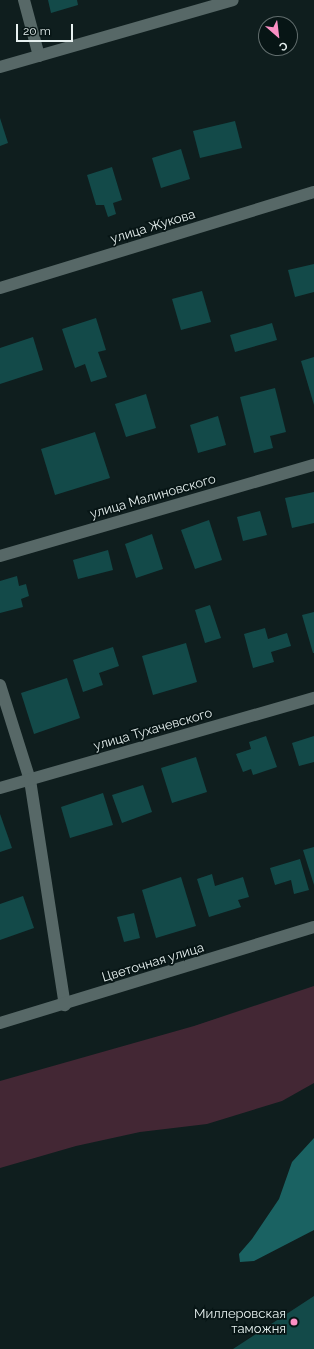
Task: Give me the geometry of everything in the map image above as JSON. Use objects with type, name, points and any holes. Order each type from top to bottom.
[{"type":"street","points":[[24,0],[39,56]]},
{"type":"street","points":[[0,67],[233,0]]},
{"type":"street","name":"улица Жукова","points":[[0,288],[314,192]]},
{"type":"street","name":"улица Малиновского","points":[[0,556],[314,465]]},
{"type":"street","points":[[0,686],[30,780],[65,1005]]},
{"type":"street","name":"улица Тухачевского","points":[[0,788],[314,698]]},
{"type":"street","name":"Цветочная улица","points":[[0,1024],[314,927]]},
{"type":"shaded area","points":[[314,986],[314,1083],[282,1101],[207,1124],[140,1132],[76,1146],[0,1168],[0,1081],[194,1026]]},
{"type":"water","points":[[314,1138],[314,1230],[254,1261],[240,1262],[239,1254],[252,1239],[279,1199],[292,1162]]},
{"type":"building","points":[[48,0],[77,0],[78,5],[51,13]]},
{"type":"building","points":[[0,118],[8,143],[0,146]]},
{"type":"building","points":[[235,121],[242,148],[200,158],[193,131]]},
{"type":"building","points":[[181,149],[190,179],[161,188],[152,158]]},
{"type":"building","points":[[112,167],[122,200],[113,203],[116,214],[108,217],[104,205],[96,205],[87,175]]},
{"type":"building","points":[[314,264],[314,292],[295,297],[288,270]]},
{"type":"building","points":[[202,291],[211,322],[181,330],[172,299]]},
{"type":"building","points":[[96,318],[106,350],[98,352],[107,377],[91,382],[85,364],[75,368],[62,329]]},
{"type":"building","points":[[272,323],[277,340],[235,352],[230,335]]},
{"type":"building","points":[[33,337],[43,370],[0,384],[0,348]]},
{"type":"building","points":[[314,357],[314,405],[301,361]]},
{"type":"building","points":[[275,388],[286,432],[270,436],[273,448],[254,453],[240,397]]},
{"type":"building","points":[[146,394],[156,428],[126,437],[115,404]]},
{"type":"building","points":[[218,416],[226,445],[198,453],[190,425]]},
{"type":"building","points":[[95,432],[110,478],[55,495],[41,449]]},
{"type":"building","points":[[314,492],[314,523],[292,528],[285,498]]},
{"type":"building","points":[[260,511],[267,535],[243,541],[237,517]]},
{"type":"building","points":[[209,520],[222,560],[195,569],[181,530]]},
{"type":"building","points":[[152,534],[163,569],[136,578],[125,544]]},
{"type":"building","points":[[108,550],[113,570],[78,579],[73,560]]},
{"type":"building","points":[[17,576],[19,586],[26,584],[29,596],[21,599],[23,607],[0,613],[0,581]]},
{"type":"building","points":[[210,605],[221,638],[205,643],[195,610]]},
{"type":"building","points":[[314,612],[314,653],[313,653],[302,615]]},
{"type":"building","points":[[265,628],[268,639],[287,633],[291,646],[271,652],[274,662],[253,668],[244,634]]},
{"type":"building","points":[[186,643],[197,682],[153,695],[142,656]]},
{"type":"building","points":[[113,647],[119,666],[99,673],[103,685],[83,692],[73,660]]},
{"type":"building","points":[[67,678],[80,718],[34,734],[21,693]]},
{"type":"building","points":[[266,736],[277,767],[253,775],[251,769],[243,772],[236,754],[251,749],[249,742]]},
{"type":"building","points":[[314,736],[314,762],[299,766],[292,743]]},
{"type":"building","points":[[196,757],[207,792],[172,803],[161,768]]},
{"type":"building","points":[[143,785],[152,812],[122,823],[112,795]]},
{"type":"building","points":[[103,793],[113,825],[70,838],[61,807]]},
{"type":"building","points":[[0,814],[12,848],[0,852]]},
{"type":"building","points":[[314,847],[314,885],[303,850]]},
{"type":"building","points":[[300,859],[309,890],[294,894],[291,880],[275,885],[270,868]]},
{"type":"building","points":[[212,874],[215,886],[243,877],[249,897],[238,900],[241,907],[209,917],[197,879]]},
{"type":"building","points":[[181,877],[196,926],[156,938],[142,890]]},
{"type":"building","points":[[23,896],[34,928],[0,940],[0,904]]},
{"type":"building","points":[[134,913],[140,938],[124,942],[117,917]]},
{"type":"building","name":"Миллеровская таможня","points":[[314,1296],[314,1349],[233,1349]]},
{"type":"place","name":"Миллеровская таможня","points":[[294,1322]]}]
